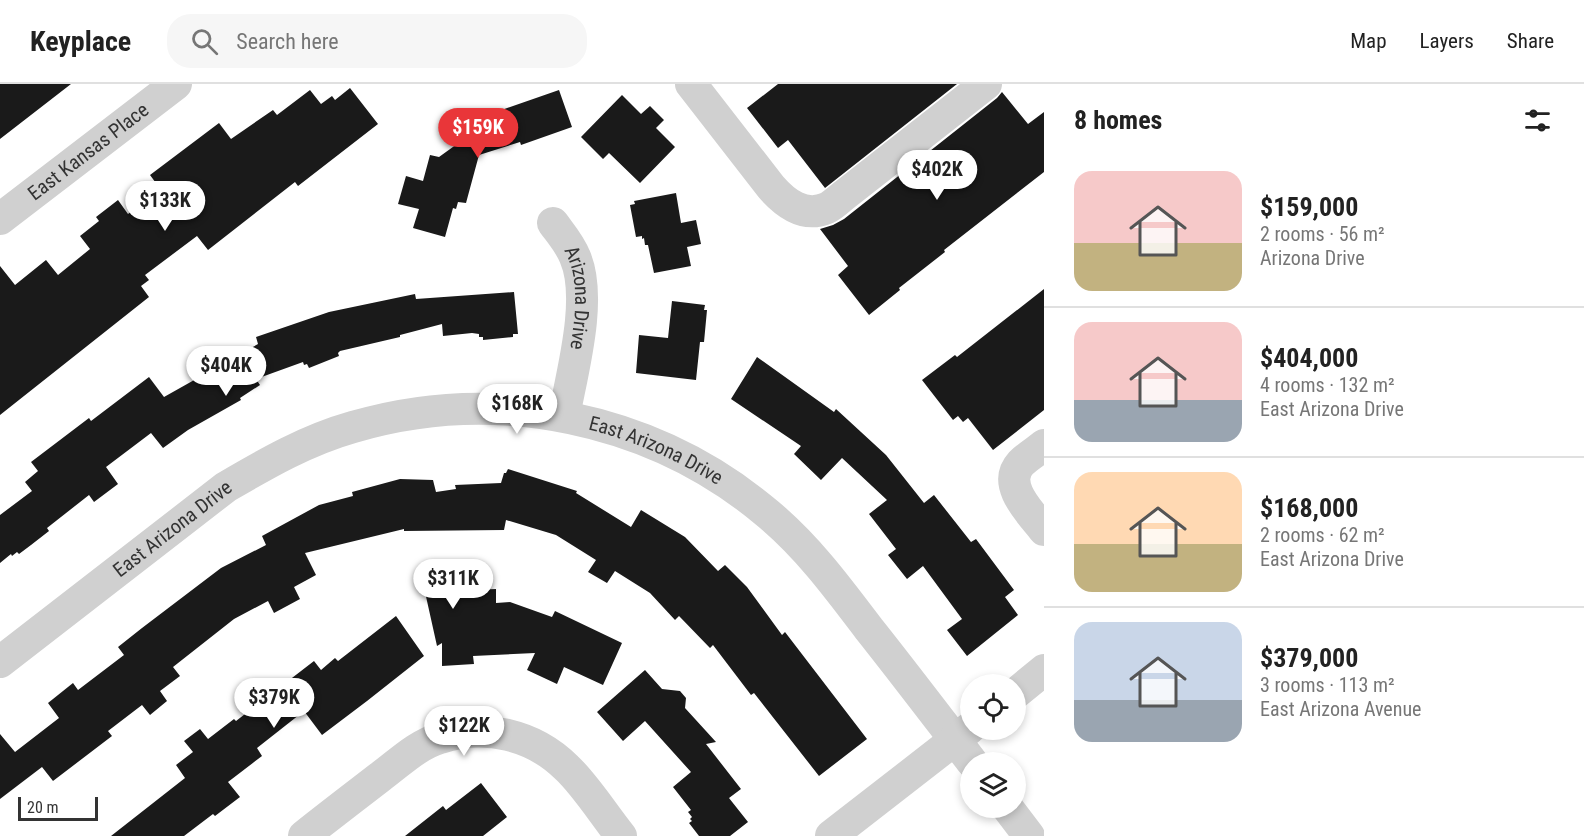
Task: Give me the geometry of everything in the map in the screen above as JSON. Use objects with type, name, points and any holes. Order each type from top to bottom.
[{"type":"street","name":"East Kansas Place","points":[[0,219],[176,84]]},
{"type":"street","points":[[691,84],[771,188],[796,209],[811,211],[827,208],[986,84]]},
{"type":"street","name":"Arizona Drive","points":[[553,223],[576,260],[581,284],[580,330],[564,416]]},
{"type":"street","name":"East Arizona Drive","points":[[0,662],[226,487],[266,463],[308,443],[352,427],[386,418],[443,410],[490,408],[536,411],[605,426],[638,437],[691,461],[730,485],[768,513],[801,545],[832,581],[966,743]]},
{"type":"street","points":[[1044,445],[1021,463],[1013,483],[1023,504],[1044,530]]},
{"type":"street","points":[[1026,685],[1044,670]]},
{"type":"street","points":[[304,836],[416,749],[439,738],[464,732],[495,732],[520,738],[549,752],[568,769],[621,836]]},
{"type":"street","points":[[831,836],[966,743]]},
{"type":"street","points":[[1015,818],[1029,836]]},
{"type":"building","points":[[0,84],[71,84],[0,139]]},
{"type":"building","points":[[778,84],[957,84],[825,188],[788,140],[778,148],[747,108]]},
{"type":"building","points":[[350,88],[378,124],[298,186],[295,182],[208,250],[197,236],[145,275],[149,280],[141,286],[149,297],[0,415],[0,266],[15,285],[46,260],[58,275],[90,249],[80,236],[99,221],[96,217],[118,200],[128,214],[161,190],[150,175],[219,123],[231,139],[273,110],[277,115],[310,90],[321,104],[332,96],[335,100]]},
{"type":"building","points":[[559,90],[572,127],[521,145],[520,142],[479,155],[466,203],[458,202],[456,209],[453,208],[445,237],[413,228],[419,209],[398,204],[406,176],[423,181],[430,155],[439,157],[489,121],[487,115]]},
{"type":"building","points":[[1002,92],[1028,124],[1044,112],[1044,172],[944,250],[945,252],[869,315],[838,275],[848,266],[820,229],[844,219]]},
{"type":"building","points":[[622,95],[641,114],[650,106],[664,120],[656,128],[675,147],[640,183],[609,153],[603,159],[581,137]]},
{"type":"building","points":[[676,193],[681,223],[696,220],[701,244],[687,247],[691,266],[654,273],[648,245],[645,245],[642,236],[636,237],[630,205],[635,204],[634,201]]},
{"type":"building","points":[[1044,289],[1044,410],[993,450],[968,418],[963,422],[958,416],[953,420],[922,380],[955,355],[957,357]]},
{"type":"building","points":[[514,292],[518,334],[513,334],[513,337],[483,340],[479,334],[472,333],[443,336],[442,324],[400,335],[400,337],[340,351],[339,356],[309,368],[303,362],[256,379],[260,385],[240,398],[241,400],[188,430],[163,448],[151,433],[106,467],[118,484],[94,502],[89,495],[47,528],[49,531],[31,545],[19,554],[17,552],[12,556],[11,554],[0,563],[0,515],[32,491],[25,482],[38,471],[31,462],[89,418],[91,421],[149,377],[164,397],[258,344],[256,337],[329,312],[415,294],[416,299]]},
{"type":"building","points":[[672,301],[705,305],[704,310],[707,310],[704,342],[700,342],[696,380],[636,373],[639,335],[668,338]]},
{"type":"building","points":[[757,357],[834,412],[836,409],[886,455],[924,503],[934,495],[971,542],[976,539],[1014,590],[1005,597],[1018,615],[967,656],[947,630],[962,619],[923,566],[907,579],[888,555],[896,549],[869,514],[887,500],[842,458],[821,480],[794,454],[801,446],[731,399]]},
{"type":"building","points":[[508,469],[577,491],[576,493],[631,527],[641,510],[685,537],[718,571],[725,565],[747,587],[782,635],[785,632],[867,739],[819,776],[754,693],[751,695],[713,645],[710,648],[679,616],[675,620],[650,593],[615,571],[607,583],[588,572],[596,560],[556,535],[506,520],[504,530],[404,531],[404,529],[305,553],[316,575],[294,587],[300,599],[274,613],[268,601],[234,619],[173,667],[180,676],[160,691],[167,701],[150,715],[142,705],[108,731],[112,736],[53,781],[42,767],[0,799],[0,734],[15,752],[59,718],[48,703],[73,683],[78,690],[124,655],[118,647],[221,568],[266,545],[262,536],[319,505],[353,496],[352,492],[400,479],[433,480],[436,492],[456,489],[455,485],[501,483]]},
{"type":"building","points":[[496,589],[496,603],[510,602],[552,617],[555,611],[622,643],[603,685],[564,667],[557,684],[527,670],[535,653],[473,656],[474,664],[442,666],[442,643],[437,646],[425,592]]},
{"type":"building","points":[[396,616],[424,656],[367,701],[322,735],[304,711],[257,748],[262,756],[228,782],[240,797],[184,836],[111,836],[185,778],[176,765],[193,752],[184,741],[200,729],[208,739],[234,719],[236,721],[314,661],[321,670],[335,658],[338,661]]},
{"type":"building","points":[[645,670],[662,689],[680,691],[686,698],[685,708],[716,742],[706,744],[741,789],[729,798],[748,822],[730,836],[699,836],[689,823],[692,817],[688,812],[691,810],[673,787],[691,772],[645,721],[623,741],[597,712]]},
{"type":"building","points":[[481,783],[507,817],[483,836],[405,836],[443,806],[446,810]]}]
